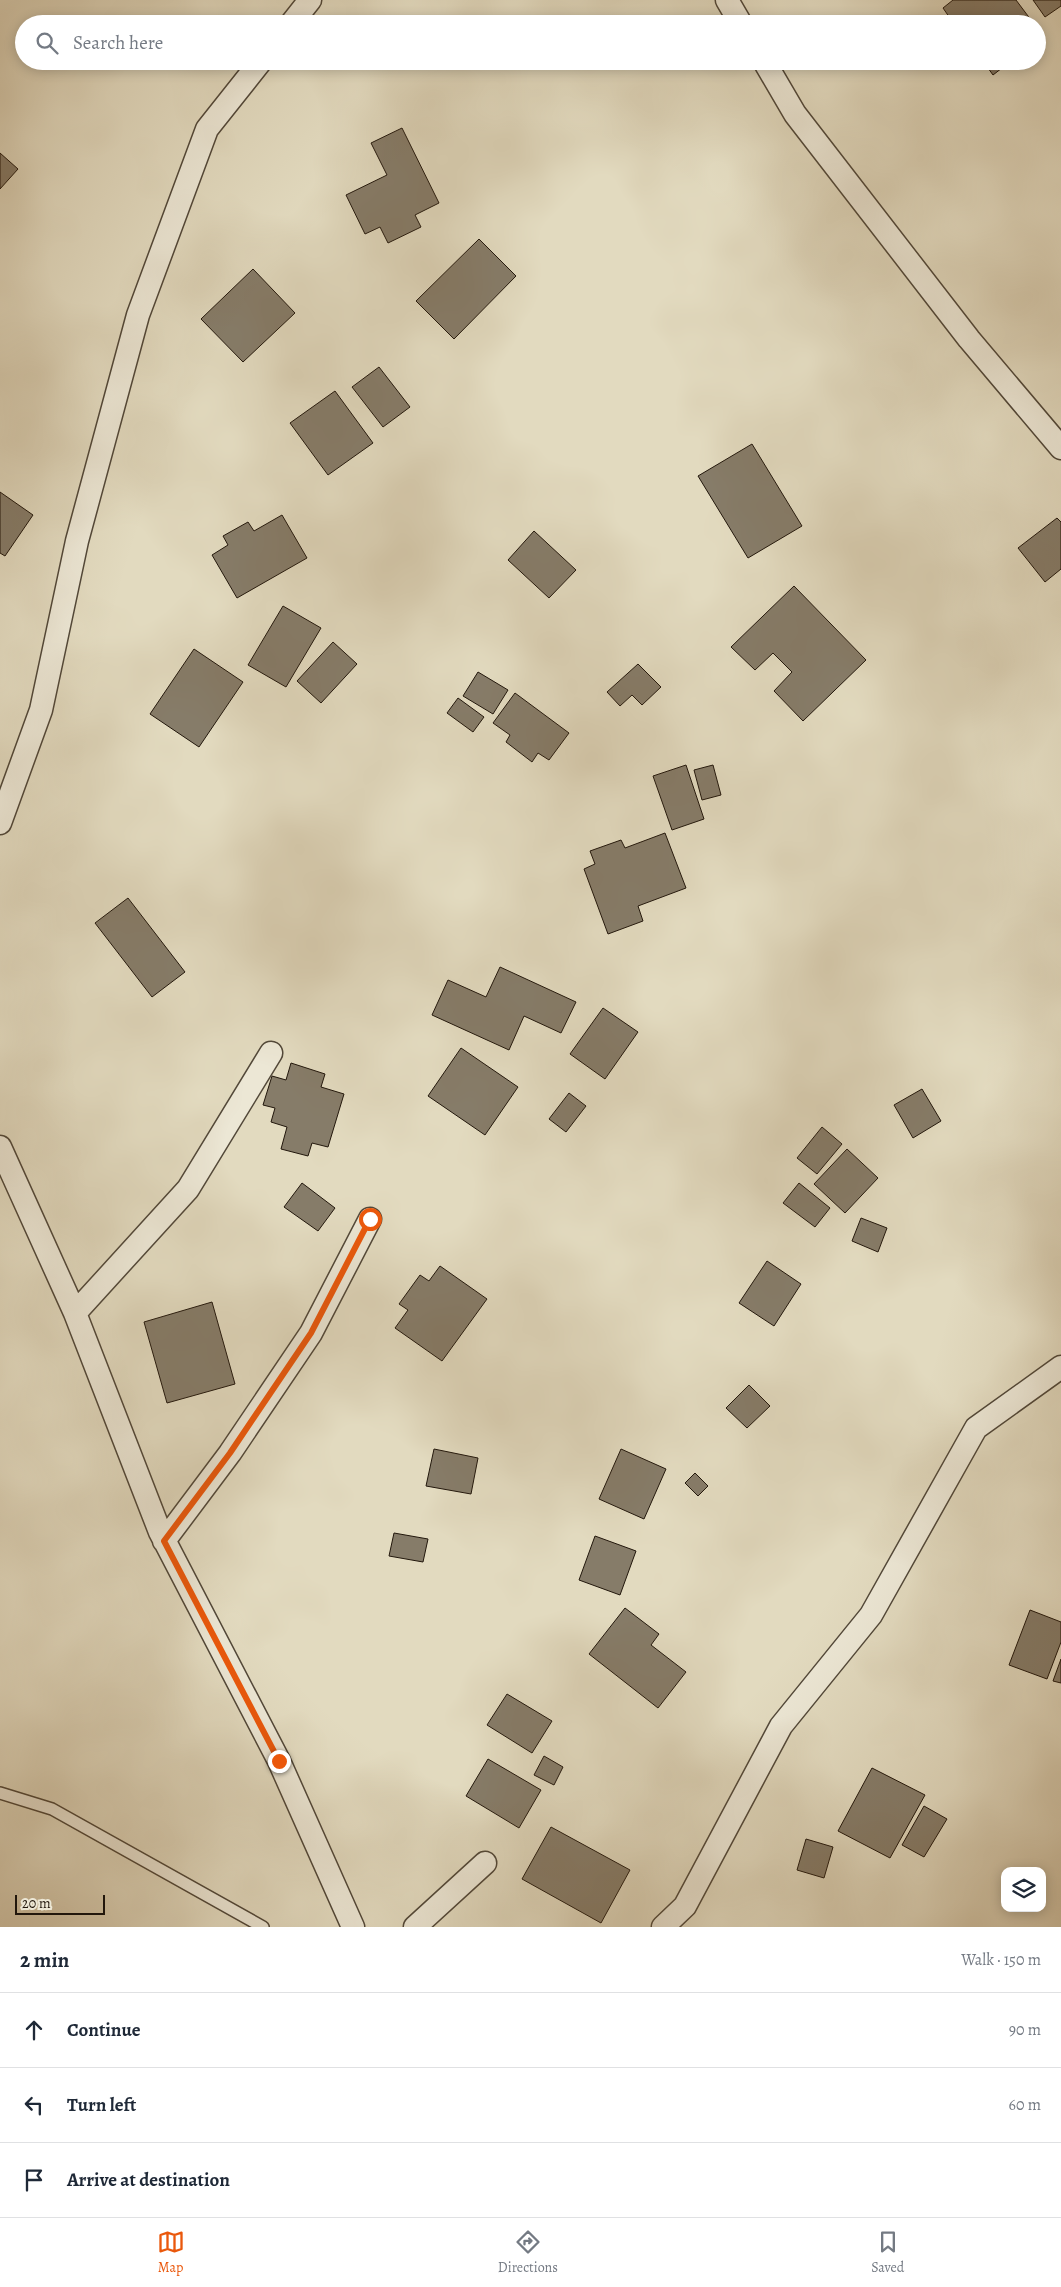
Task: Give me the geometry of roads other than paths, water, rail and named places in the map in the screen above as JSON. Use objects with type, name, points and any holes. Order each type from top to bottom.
[{"type":"street","points":[[298,15],[310,0]]},
{"type":"street","points":[[727,0],[736,15]]},
{"type":"street","points":[[0,823],[41,710],[77,541],[138,315],[207,129],[254,70]]},
{"type":"street","points":[[769,70],[795,114],[969,339],[1061,448]]},
{"type":"street","points":[[75,1313],[188,1189],[271,1053]]},
{"type":"street","points":[[0,1147],[75,1313],[164,1541],[279,1761],[353,1927]]},
{"type":"street","points":[[164,1541],[230,1453],[311,1333],[370,1219]]},
{"type":"street","points":[[663,1927],[684,1906],[781,1726],[871,1615],[976,1428],[1061,1367]]},
{"type":"street","points":[[415,1927],[485,1863]]},
{"type":"lane","points":[[0,1793],[52,1809],[263,1927]]}]
